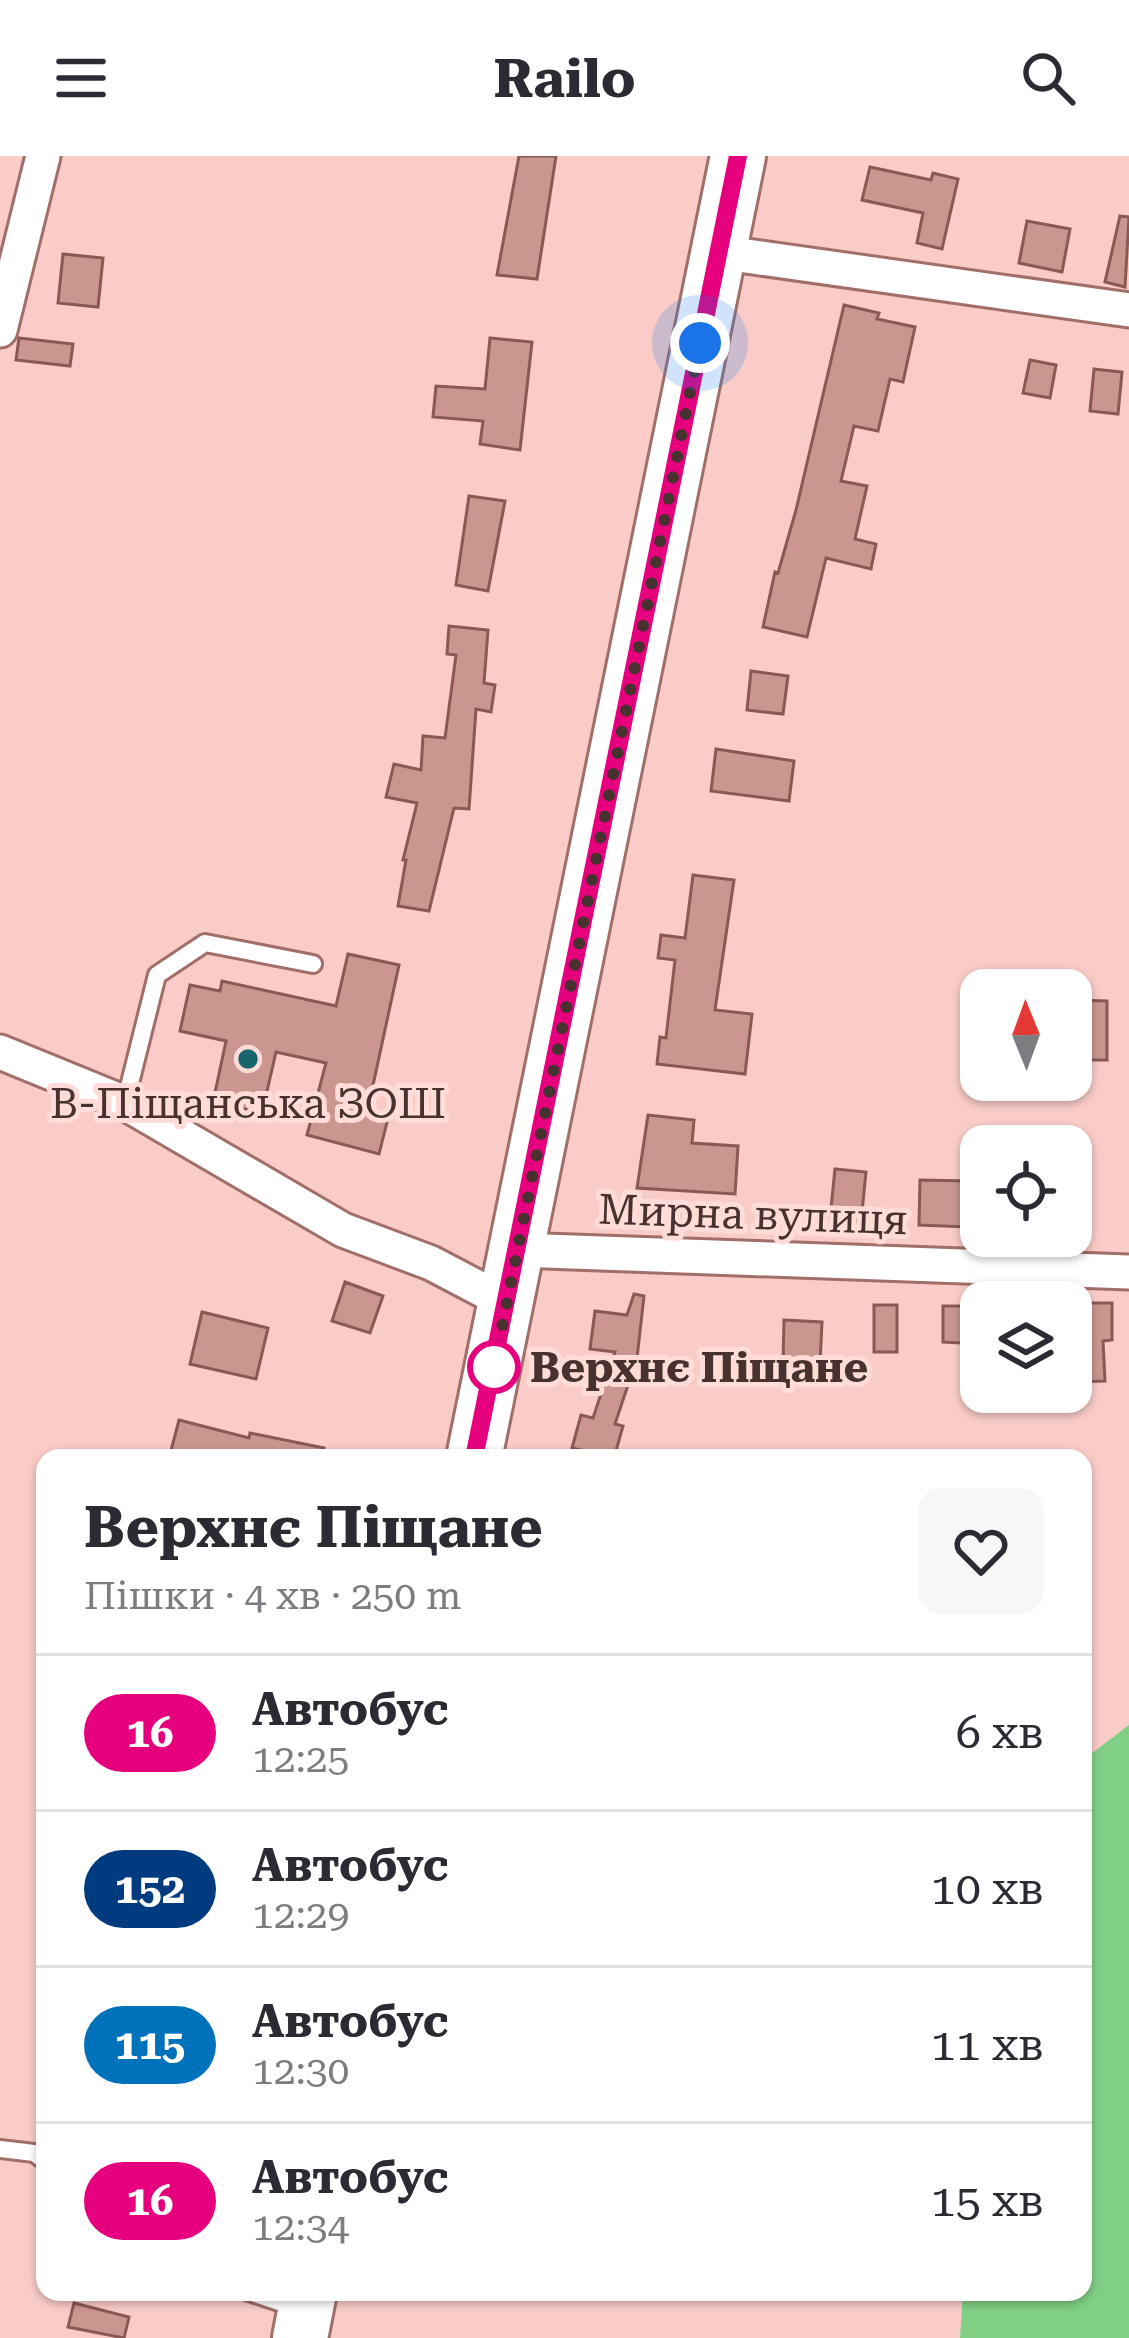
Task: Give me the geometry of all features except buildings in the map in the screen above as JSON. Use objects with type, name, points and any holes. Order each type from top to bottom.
[{"type":"main road","points":[[476,1449],[738,156]]},
{"type":"street","points":[[0,330],[43,156]]},
{"type":"street","points":[[718,253],[1129,310]]},
{"type":"street","points":[[0,1052],[125,1103],[343,1230],[431,1262],[507,1303]]},
{"type":"street","name":"Мирна вулиця","points":[[518,1250],[1129,1272]]},
{"type":"lane","points":[[125,1103],[157,975],[206,944],[314,964]]},
{"type":"lane","points":[[0,2149],[36,2154]]},
{"type":"lane","points":[[272,2301],[304,2314]]},
{"type":"green space","points":[[1129,1725],[1129,2338],[960,2338],[962,2301],[1092,2301],[1092,1753]]},
{"type":"bus line","name":"16","points":[[476,1449],[738,156]]},
{"type":"place","name":"В-Піщанська ЗОШ","points":[[248,1059]]},
{"type":"place","name":"Верхнє Піщане","points":[[494,1367]]},
{"type":"route","points":[[494,1367],[700,343]]}]
